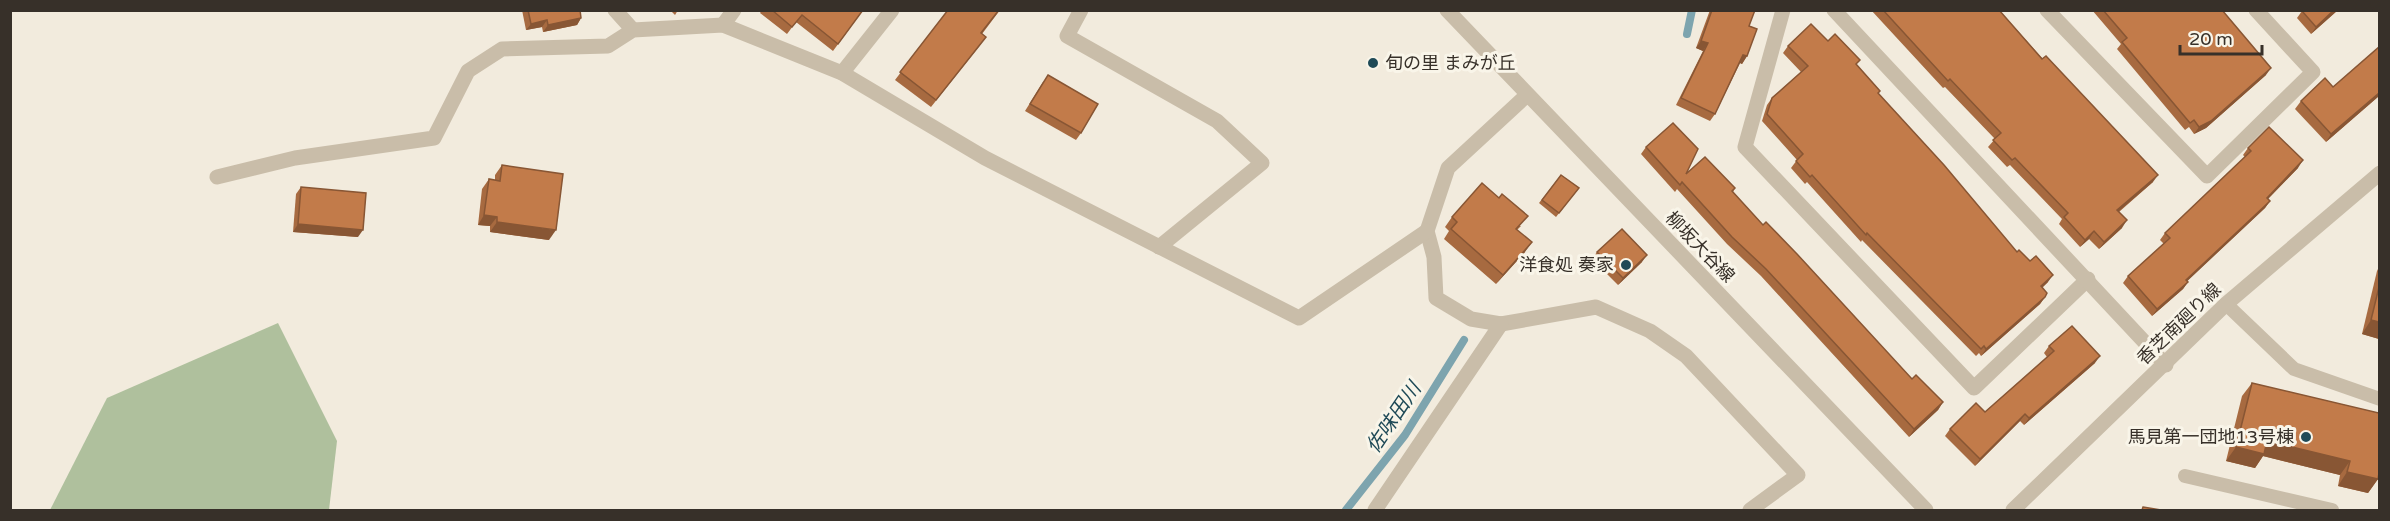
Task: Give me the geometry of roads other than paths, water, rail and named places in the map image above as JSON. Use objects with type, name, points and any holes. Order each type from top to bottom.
[{"type":"street","points":[[615,10],[633,30]]},
{"type":"street","points":[[723,25],[734,10]]},
{"type":"street","points":[[842,73],[892,10]]},
{"type":"street","points":[[1081,10],[1067,36],[1217,121],[1262,163],[1159,247]]},
{"type":"street","name":"柳坂大谷線","points":[[1447,10],[1926,510]]},
{"type":"street","points":[[1783,10],[1745,147],[1974,388],[2088,279]]},
{"type":"street","points":[[1834,10],[2166,365]]},
{"type":"street","points":[[2047,10],[2207,176],[2313,72],[2256,10]]},
{"type":"street","points":[[217,177],[295,158],[434,138],[468,71],[501,49],[608,45],[633,30],[723,25],[842,73],[985,158],[1299,318],[1427,231]]},
{"type":"street","points":[[1527,95],[1448,168],[1427,231],[1434,257],[1436,298],[1471,319],[1501,324],[1596,307],[1650,331],[1686,356],[1798,475],[1750,510]]},
{"type":"street","name":"香芝南廻り線","points":[[2013,510],[2166,365],[2226,304],[2379,173]]},
{"type":"street","points":[[1375,510],[1501,324]]},
{"type":"lane","points":[[2226,304],[2294,369],[2379,399]]},
{"type":"lane","points":[[2185,477],[2332,510]]},
{"type":"waterway","name":"佐味田川","points":[[1687,34],[1692,10]]},
{"type":"waterway","name":"佐味田川","points":[[1346,510],[1405,435],[1464,340]]},
{"type":"place","name":"旬の里 まみが丘","points":[[1373,63]]},
{"type":"place","name":"洋食処 奏家","points":[[1626,265]]},
{"type":"place","name":"馬見第一団地13号棟","points":[[2306,437]]}]
